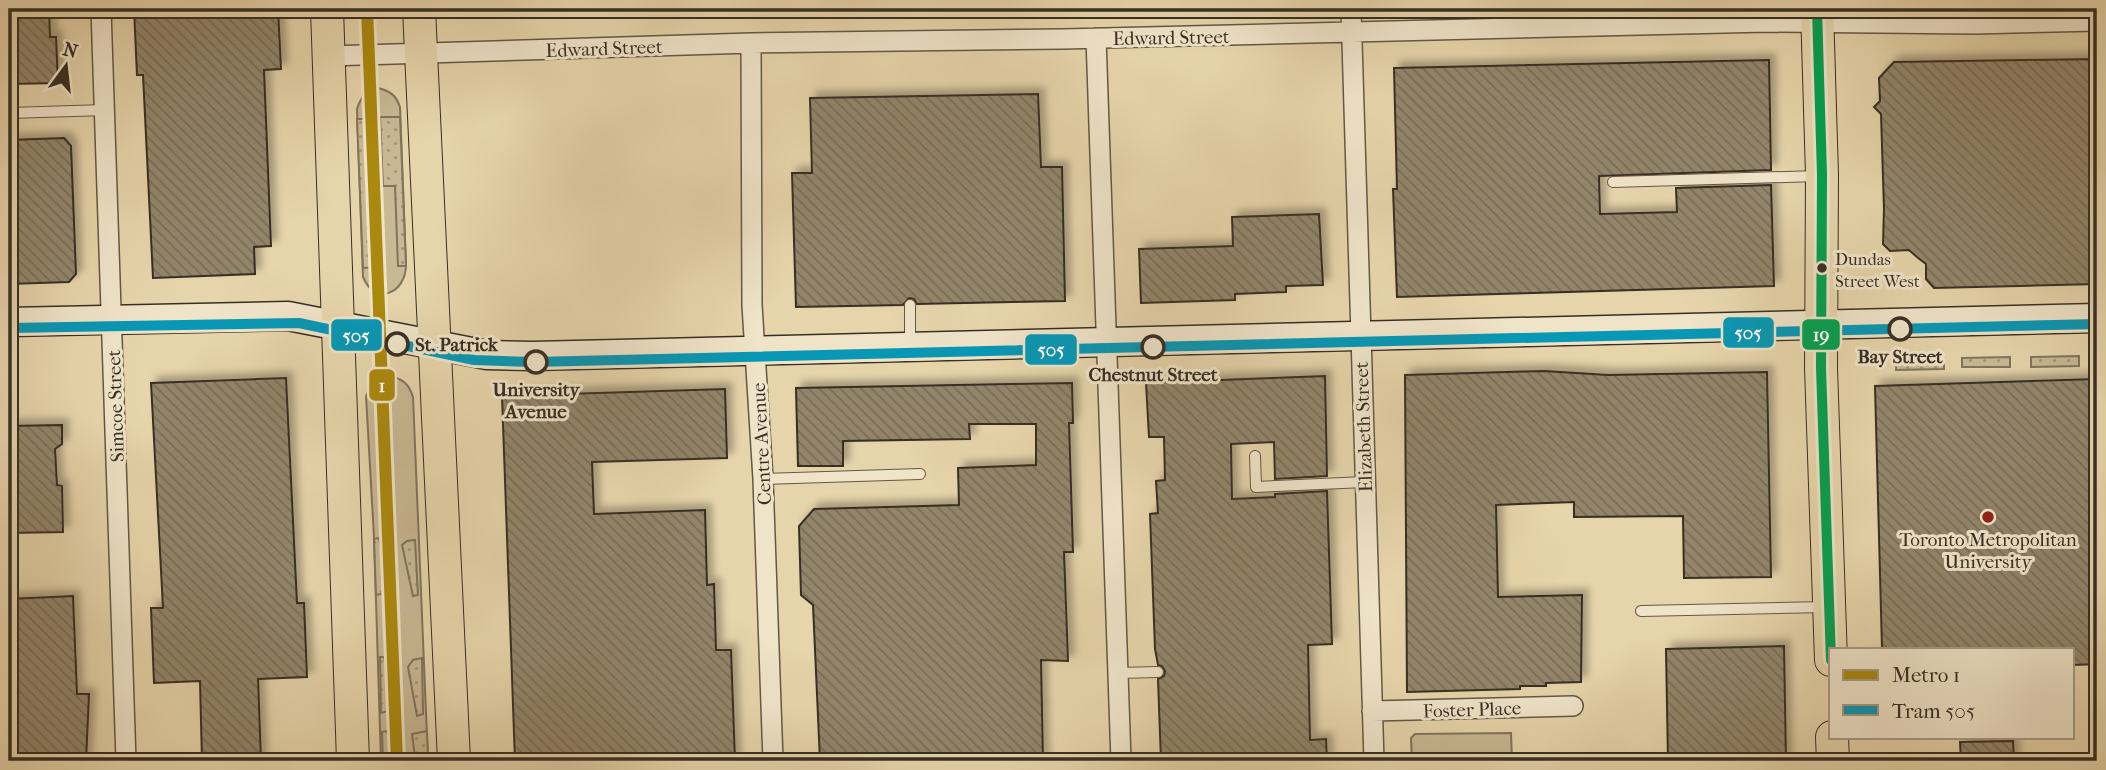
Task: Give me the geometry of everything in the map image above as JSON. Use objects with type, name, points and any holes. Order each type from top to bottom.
[{"type":"main road","points":[[327,9],[353,761]]},
{"type":"main road","points":[[419,9],[454,761]]},
{"type":"main road","points":[[1817,16],[1831,648]]},
{"type":"main road","points":[[9,322],[288,316],[499,356],[2097,318]]},
{"type":"main road","points":[[1832,738],[1833,761]]},
{"type":"street","name":"Simcoe Street","points":[[101,9],[126,761]]},
{"type":"street","name":"Elizabeth Street","points":[[1351,9],[1374,761]]},
{"type":"street","name":"Edward Street","points":[[328,57],[751,43],[1353,32],[1578,18],[1817,16],[1975,24],[2097,21]]},
{"type":"street","points":[[1096,38],[1121,761]]},
{"type":"street","name":"Centre Avenue","points":[[751,43],[752,305],[763,479],[773,761]]},
{"type":"street","name":"Foster Place","points":[[1372,711],[1573,706]]},
{"type":"lane","points":[[9,113],[104,110]]},
{"type":"lane","points":[[1613,182],[1822,175]]},
{"type":"lane","points":[[909,304],[910,347]]},
{"type":"lane","points":[[1255,456],[1256,487],[1365,482]]},
{"type":"lane","points":[[763,479],[920,474]]},
{"type":"lane","points":[[1641,611],[1829,607]]},
{"type":"lane","points":[[1118,673],[1158,672]]},
{"type":"shaded area","points":[[378,88],[392,94],[400,107],[406,266],[401,284],[389,293],[382,294],[368,286],[363,277],[357,109],[364,95]]},
{"type":"shaded area","points":[[380,117],[400,117],[406,266],[398,266],[395,186],[383,186]]},
{"type":"shaded area","points":[[357,119],[364,119],[367,198],[378,199],[381,267],[363,268]]},
{"type":"shaded area","points":[[2079,356],[2079,366],[2031,367],[2031,357]]},
{"type":"shaded area","points":[[2010,357],[2010,367],[1962,367],[1962,358]]},
{"type":"shaded area","points":[[1896,360],[1944,360],[1944,369],[1896,370]]},
{"type":"shaded area","points":[[390,376],[405,383],[413,397],[428,761],[381,761],[374,537],[366,396],[375,382]]},
{"type":"shaded area","points":[[379,538],[389,587],[385,593],[376,595],[374,539]]},
{"type":"shaded area","points":[[415,540],[418,595],[413,596],[402,545]]},
{"type":"shaded area","points":[[380,657],[384,657],[395,705],[392,710],[381,713]]},
{"type":"shaded area","points":[[422,658],[423,714],[417,716],[408,667],[413,660]]},
{"type":"shaded area","points":[[387,731],[394,761],[383,761],[382,732]]},
{"type":"shaded area","points":[[427,731],[428,761],[418,761],[412,734]]},
{"type":"shaded area","points":[[1511,733],[1512,761],[1412,761],[1411,738],[1415,734]]},
{"type":"building","points":[[9,9],[49,9],[50,37],[56,37],[58,83],[9,84]]},
{"type":"building","points":[[134,9],[278,9],[281,69],[264,70],[271,246],[254,247],[255,274],[153,278],[143,75],[137,75]]},
{"type":"building","points":[[2097,59],[2097,284],[1934,288],[1926,279],[1926,264],[1909,250],[1890,251],[1883,244],[1881,114],[1874,107],[1880,101],[1879,78],[1894,62]]},
{"type":"building","points":[[1769,60],[1771,170],[1599,176],[1600,214],[1677,212],[1676,188],[1771,185],[1774,286],[1397,297],[1393,189],[1397,189],[1394,68]]},
{"type":"building","points":[[1038,94],[1041,167],[1062,167],[1065,301],[917,304],[914,299],[909,298],[903,305],[796,307],[792,173],[812,173],[810,98]]},
{"type":"building","points":[[64,138],[71,146],[76,274],[69,282],[9,284],[9,140]]},
{"type":"building","points":[[1319,214],[1323,285],[1286,286],[1286,292],[1235,294],[1235,300],[1141,303],[1139,249],[1233,246],[1232,217]]},
{"type":"building","points":[[1544,371],[1608,375],[1767,372],[1771,577],[1684,578],[1683,516],[1574,517],[1574,502],[1496,505],[1498,597],[1582,595],[1581,682],[1546,683],[1546,686],[1520,686],[1520,689],[1407,692],[1405,375]]},
{"type":"building","points":[[1325,376],[1327,476],[1275,479],[1274,442],[1231,444],[1232,499],[1327,491],[1332,644],[1308,645],[1310,740],[1326,739],[1327,761],[1161,761],[1158,679],[1164,676],[1165,671],[1158,665],[1155,649],[1150,514],[1158,513],[1156,481],[1165,480],[1164,437],[1149,437],[1146,383]]},
{"type":"building","points":[[286,378],[297,603],[304,603],[307,677],[258,679],[261,761],[202,761],[200,681],[154,683],[151,608],[163,608],[151,383]]},
{"type":"building","name":"Toronto Metropolitan University","points":[[2097,379],[2097,664],[2074,665],[2074,648],[1882,648],[1875,386]]},
{"type":"building","points":[[1072,383],[1073,423],[1069,423],[1073,552],[1064,552],[1068,661],[1041,660],[1043,761],[820,761],[813,605],[801,595],[799,526],[814,509],[959,505],[958,468],[1036,465],[1036,424],[969,424],[970,439],[843,441],[843,466],[798,466],[796,388]]},
{"type":"building","points":[[725,389],[727,458],[592,462],[594,514],[705,510],[707,585],[714,584],[716,650],[731,650],[735,761],[515,761],[502,396]]},
{"type":"building","points":[[62,425],[62,444],[55,449],[57,485],[62,486],[63,532],[9,533],[9,426]]},
{"type":"building","points":[[73,596],[77,694],[89,694],[86,761],[9,761],[9,599]]},
{"type":"building","points":[[1784,646],[1786,761],[1668,761],[1666,649]]},
{"type":"building","points":[[2013,741],[2014,761],[1961,761],[1960,742]]},
{"type":"metro line","name":"1","points":[[367,9],[397,761]]},
{"type":"tram line","name":"505","points":[[9,328],[299,323],[474,360],[533,362],[2097,324]]},
{"type":"transit line","name":"19","points":[[1817,9],[1822,175],[1821,368],[1831,648]]},
{"type":"place","name":"Dundas Street West","points":[[1822,268]]},
{"type":"place","name":"Bay Street","points":[[1900,329]]},
{"type":"place","name":"St. Patrick","points":[[397,344]]},
{"type":"place","name":"Chestnut Street","points":[[1153,347]]},
{"type":"place","name":"University Avenue","points":[[536,362]]},
{"type":"place","name":"Toronto Metropolitan University","points":[[1988,517]]}]
